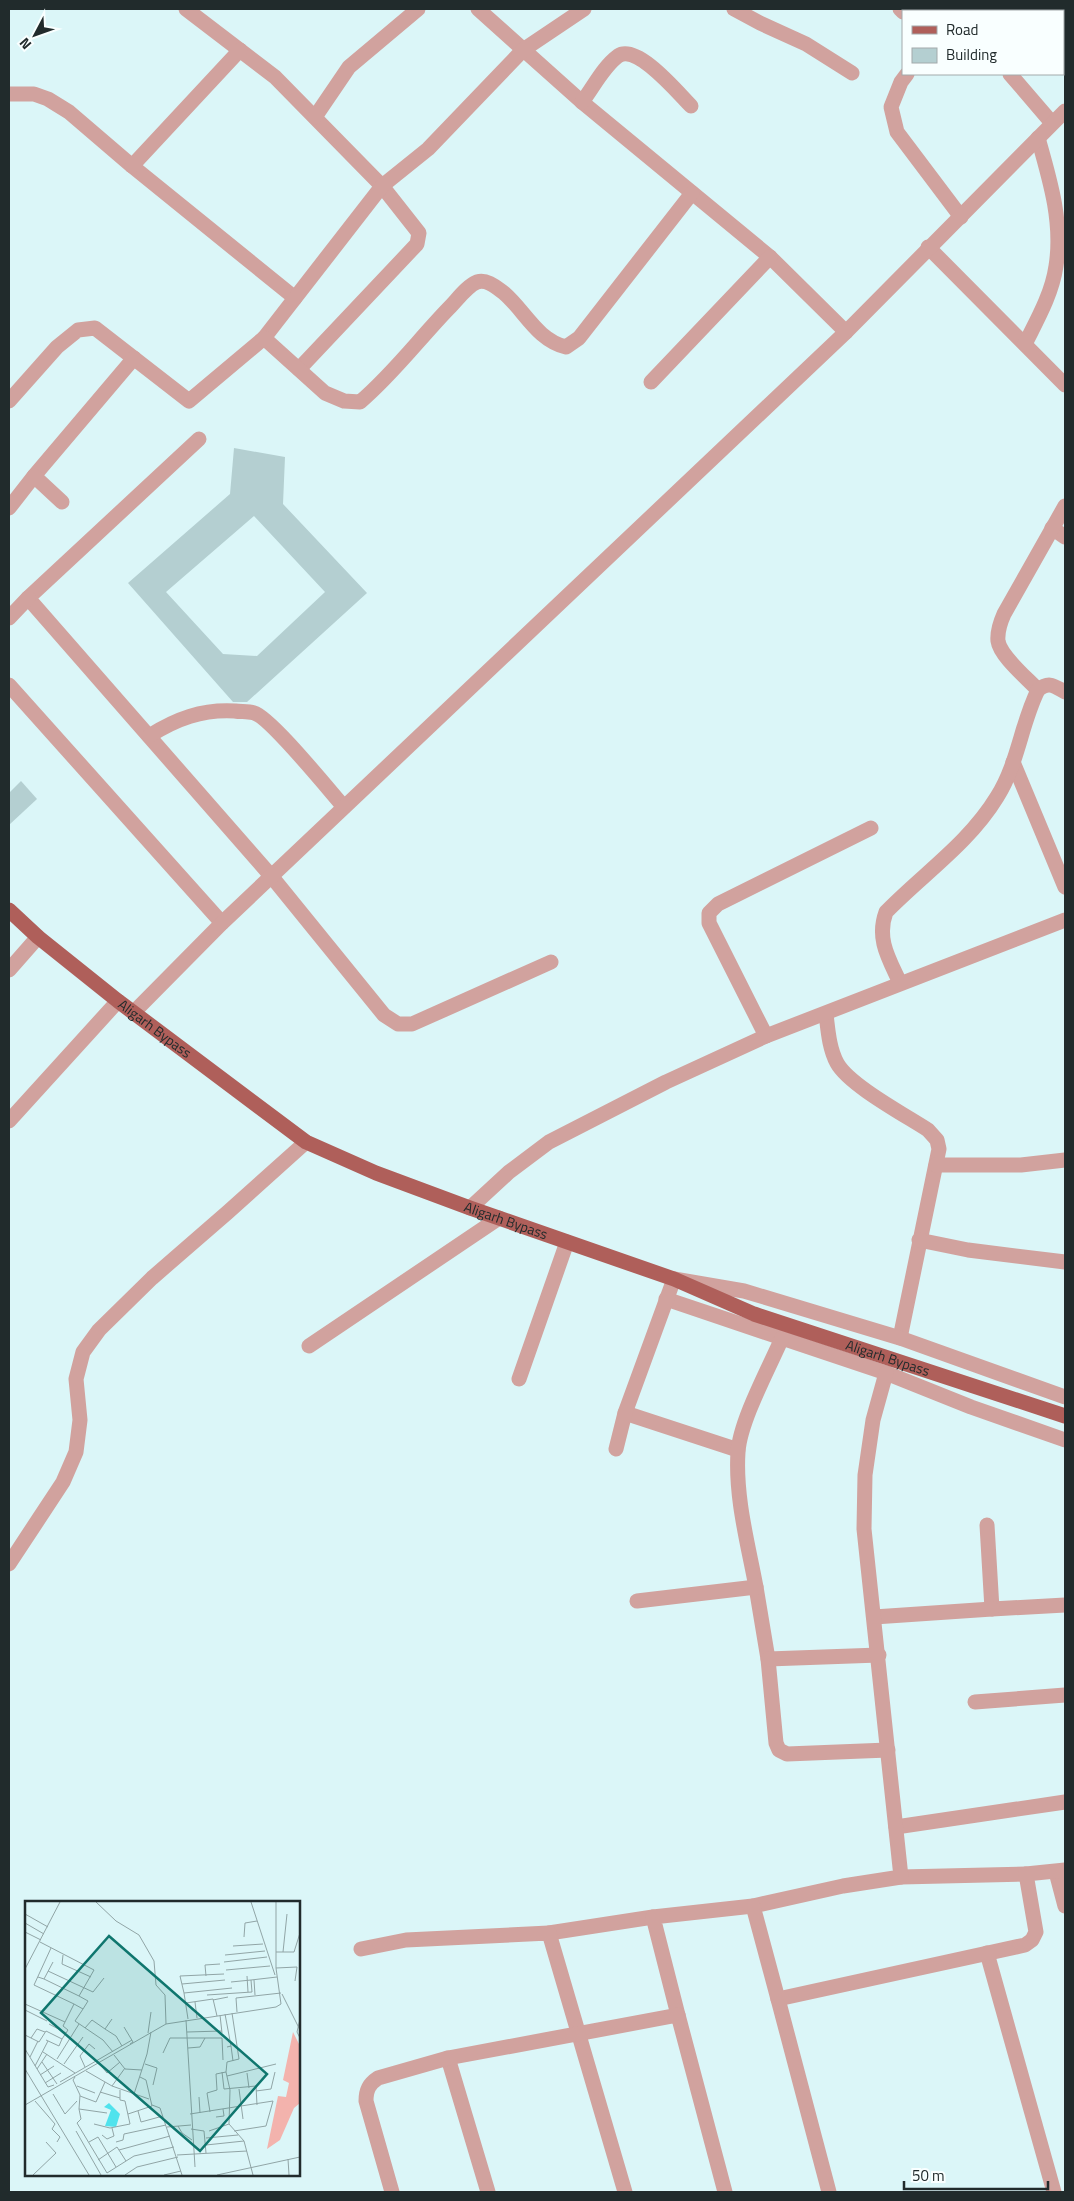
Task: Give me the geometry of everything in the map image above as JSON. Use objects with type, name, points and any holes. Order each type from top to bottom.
[{"type":"main road","name":"Aligarh Bypass","points":[[9,910],[38,937],[118,1000],[306,1142],[376,1173],[470,1208],[674,1279],[754,1314],[1065,1416]]},
{"type":"street","points":[[186,9],[275,77],[382,186],[419,232],[417,244],[299,369]]},
{"type":"street","points":[[315,117],[349,67],[418,9]]},
{"type":"street","points":[[478,9],[582,102],[770,257],[846,332]]},
{"type":"street","points":[[9,401],[57,347],[78,330],[96,328],[189,401],[264,338],[382,186],[428,149],[523,50],[584,9]]},
{"type":"street","points":[[734,9],[806,44],[852,74]]},
{"type":"street","points":[[132,166],[240,50]]},
{"type":"street","points":[[582,102],[610,64],[619,55],[630,53],[639,57],[691,106]]},
{"type":"street","points":[[906,75],[901,82],[891,107],[897,132],[961,217]]},
{"type":"street","points":[[1011,75],[1052,124]]},
{"type":"street","points":[[9,94],[34,94],[48,98],[69,112],[132,166],[295,298]]},
{"type":"street","points":[[134,1012],[222,923],[846,332],[928,247],[961,217],[1065,111]]},
{"type":"street","points":[[1025,344],[1045,303],[1056,267],[1058,223],[1052,186],[1038,138]]},
{"type":"street","points":[[264,338],[325,393],[344,401],[360,402],[378,387],[440,318],[477,282],[490,282],[506,295],[528,322],[556,345],[566,347],[579,338],[692,193]]},
{"type":"street","points":[[928,247],[1065,385]]},
{"type":"street","points":[[651,382],[770,257]]},
{"type":"street","points":[[9,508],[134,358]]},
{"type":"street","points":[[9,618],[28,598],[199,439]]},
{"type":"street","points":[[34,476],[62,502]]},
{"type":"street","points":[[1038,690],[1006,657],[998,642],[998,628],[1065,506]]},
{"type":"street","points":[[1052,528],[1065,537]]},
{"type":"street","points":[[28,598],[272,877],[384,1015],[398,1024],[412,1024],[551,962]]},
{"type":"street","points":[[900,984],[881,934],[886,912],[968,836],[998,797],[1013,762],[1038,690],[1044,685],[1051,684],[1065,692]]},
{"type":"street","points":[[9,686],[222,923]]},
{"type":"street","points":[[149,736],[169,724],[200,712],[222,710],[256,713],[274,728],[344,807]]},
{"type":"street","points":[[1013,762],[1065,887]]},
{"type":"street","points":[[766,1036],[708,923],[709,913],[718,904],[871,828]]},
{"type":"street","points":[[470,1208],[509,1172],[549,1142],[666,1082],[766,1036],[1065,920]]},
{"type":"street","points":[[9,970],[38,937]]},
{"type":"street","points":[[9,1121],[118,1000]]},
{"type":"street","points":[[826,1014],[831,1047],[838,1064],[851,1079],[928,1130],[937,1140],[940,1149],[919,1240],[900,1338]]},
{"type":"street","points":[[9,1564],[63,1482],[76,1452],[80,1420],[76,1379],[83,1352],[99,1330],[152,1278],[306,1142]]},
{"type":"street","points":[[936,1165],[1021,1164],[1065,1160]]},
{"type":"street","points":[[309,1346],[499,1218]]},
{"type":"street","points":[[919,1240],[968,1250],[1065,1262]]},
{"type":"street","points":[[519,1379],[567,1242]]},
{"type":"street","points":[[616,1450],[625,1413],[674,1279],[744,1291],[900,1338],[1065,1397]]},
{"type":"street","points":[[666,1299],[886,1372],[970,1407],[1065,1440]]},
{"type":"street","points":[[782,1338],[747,1418],[738,1450],[742,1510],[768,1659],[776,1743],[779,1750],[787,1754],[888,1750]]},
{"type":"street","points":[[886,1372],[873,1420],[865,1475],[864,1529],[879,1654],[901,1877]]},
{"type":"street","points":[[625,1413],[738,1450]]},
{"type":"street","points":[[987,1525],[992,1608]]},
{"type":"street","points":[[638,1601],[756,1587]]},
{"type":"street","points":[[874,1617],[992,1608],[1065,1605]]},
{"type":"street","points":[[768,1659],[879,1654]]},
{"type":"street","points":[[975,1702],[1065,1695]]},
{"type":"street","points":[[896,1827],[1065,1802]]},
{"type":"street","points":[[361,1949],[406,1940],[548,1934],[653,1917],[753,1906],[843,1886],[901,1877],[1026,1874],[1061,1871],[1065,1906]]},
{"type":"street","points":[[778,1999],[1025,1945],[1032,1940],[1036,1932],[1026,1874]]},
{"type":"street","points":[[753,1906],[828,2192]]},
{"type":"street","points":[[653,1917],[725,2192]]},
{"type":"street","points":[[548,1934],[580,2033],[625,2192]]},
{"type":"street","points":[[987,1953],[1054,2192]]},
{"type":"street","points":[[392,2192],[366,2101],[366,2092],[371,2083],[378,2078],[448,2058],[678,2015]]},
{"type":"street","points":[[448,2058],[488,2192]]},
{"type":"building","points":[[234,448],[285,457],[283,504],[367,593],[247,702],[233,702],[128,583],[230,494]],"holes":[[[254,516],[325,592],[257,656],[223,654],[166,592]]]},
{"type":"building","points":[[21,781],[37,799],[9,825],[9,793]]}]
